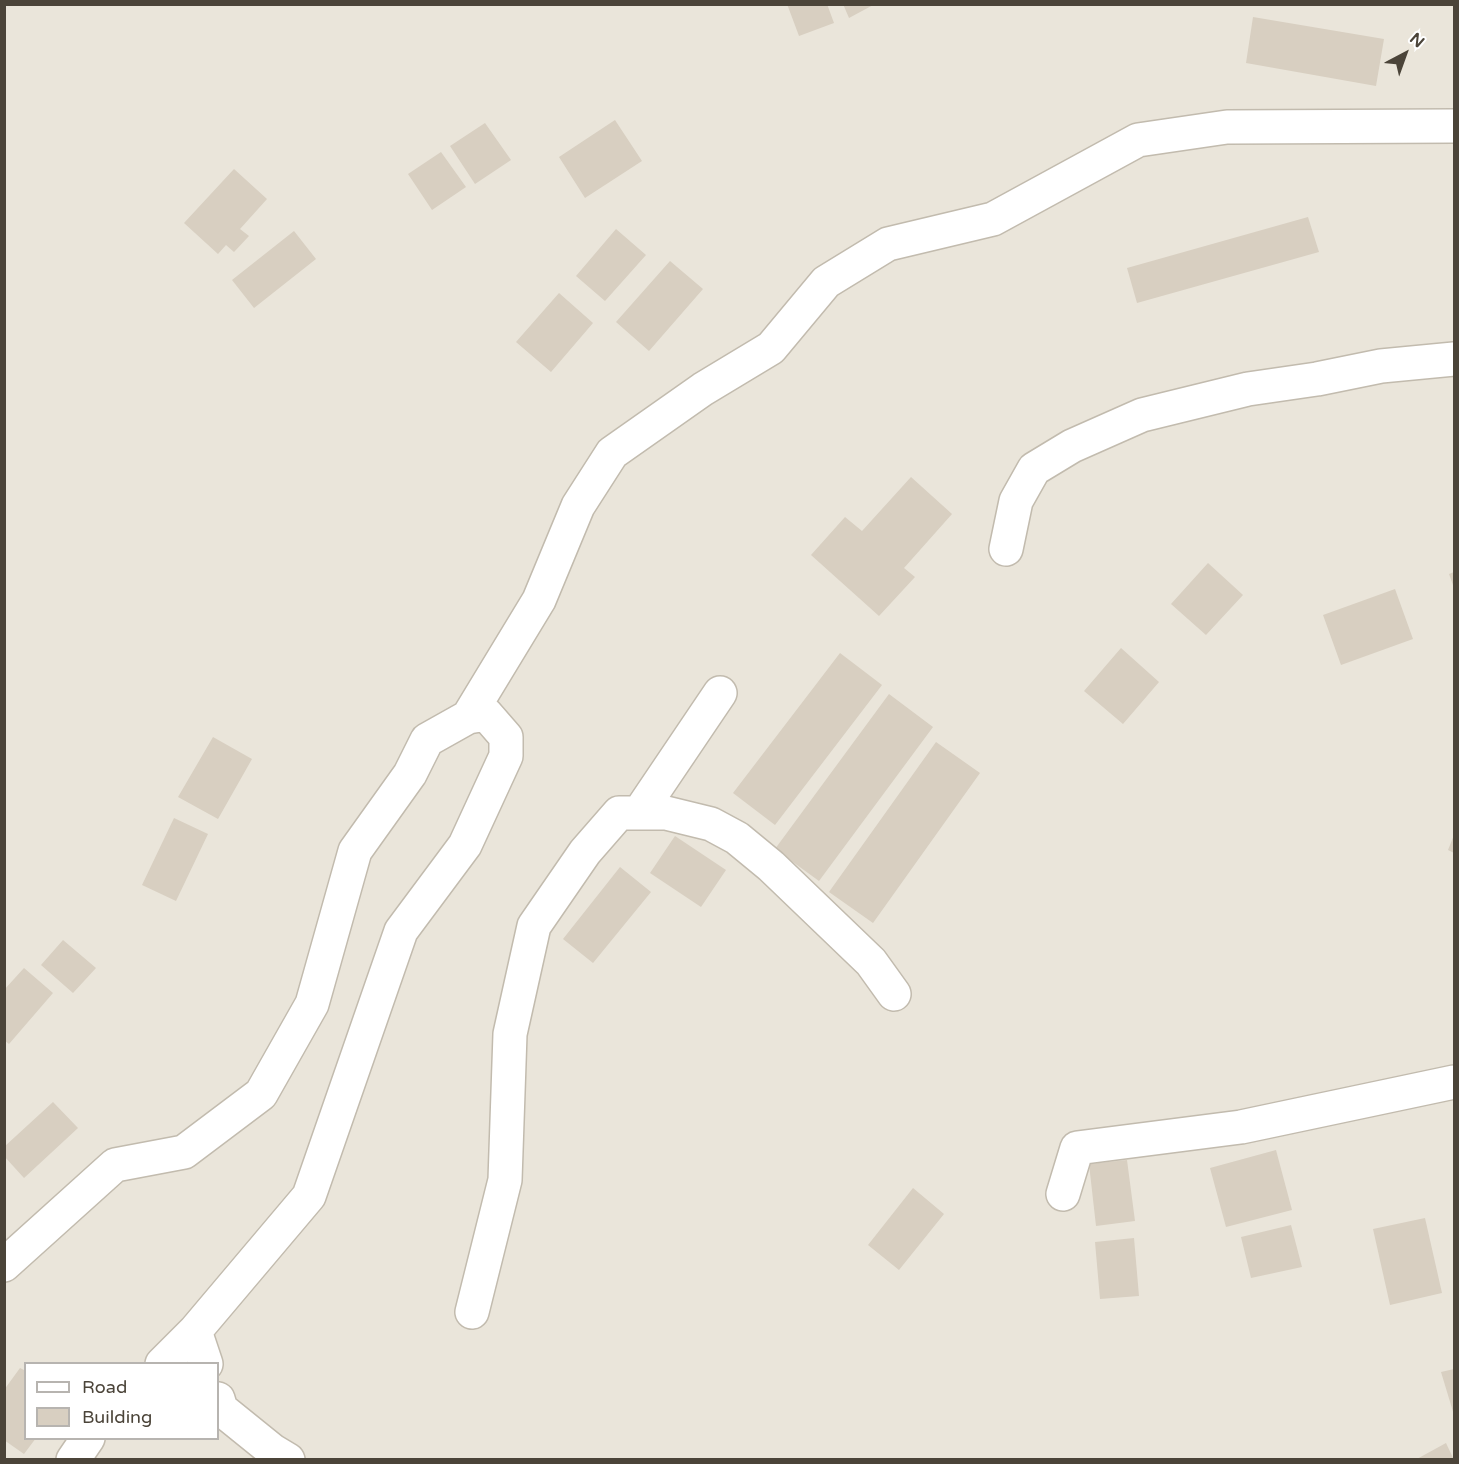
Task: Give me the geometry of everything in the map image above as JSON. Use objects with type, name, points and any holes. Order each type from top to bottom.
[{"type":"street","points":[[468,717],[539,600],[578,506],[612,453],[703,389],[771,348],[826,282],[888,244],[993,219],[1138,140],[1227,126],[1455,126]]},
{"type":"street","points":[[1006,549],[1016,501],[1034,469],[1072,446],[1142,415],[1248,389],[1317,379],[1381,366],[1455,359]]},
{"type":"street","points":[[639,813],[720,693]]},
{"type":"street","points":[[4,1265],[115,1165],[184,1152],[261,1094],[312,1004],[355,851],[410,774],[427,740],[468,717],[486,714],[506,737],[506,756],[465,845],[401,931],[309,1196],[195,1331],[164,1362]]},
{"type":"street","points":[[472,1312],[505,1180],[510,1034],[534,926],[585,852],[619,813],[666,813],[711,824],[737,838],[771,866],[872,962],[894,994]]},
{"type":"street","points":[[1063,1194],[1077,1148],[1241,1127],[1455,1082]]},
{"type":"street","points":[[195,1331],[205,1362]]},
{"type":"street","points":[[219,1402],[221,1409],[273,1451],[288,1460]]},
{"type":"street","points":[[73,1460],[87,1440]]},
{"type":"shaded area","points":[[5,5],[1454,5],[1454,1459],[5,1460]]},
{"type":"building","points":[[787,4],[827,4],[834,23],[799,36]]},
{"type":"building","points":[[843,4],[875,4],[849,18]]},
{"type":"building","points":[[1253,17],[1384,39],[1376,86],[1246,63]]},
{"type":"building","points":[[615,120],[642,161],[585,198],[559,157]]},
{"type":"building","points":[[485,123],[511,160],[475,184],[450,146]]},
{"type":"building","points":[[441,152],[466,187],[432,210],[408,174]]},
{"type":"building","points":[[234,169],[267,199],[240,229],[249,236],[234,252],[226,245],[218,254],[184,223]]},
{"type":"building","points":[[1308,217],[1319,252],[1137,303],[1127,268]]},
{"type":"building","points":[[616,229],[646,255],[605,301],[576,276]]},
{"type":"building","points":[[294,231],[316,259],[254,308],[232,280]]},
{"type":"building","points":[[670,261],[703,289],[649,351],[616,322]]},
{"type":"building","points":[[559,293],[593,323],[551,372],[516,342]]},
{"type":"building","points":[[911,477],[952,514],[904,568],[915,577],[879,616],[811,555],[845,517],[862,531]]},
{"type":"building","points":[[1208,563],[1243,595],[1206,635],[1171,604]]},
{"type":"building","points":[[1454,572],[1454,588],[1449,574]]},
{"type":"building","points":[[1395,589],[1413,639],[1341,665],[1323,615]]},
{"type":"building","points":[[1121,648],[1159,682],[1123,724],[1084,691]]},
{"type":"building","points":[[840,653],[882,685],[775,825],[733,793]]},
{"type":"building","points":[[889,694],[933,727],[819,881],[775,849]]},
{"type":"building","points":[[213,737],[252,759],[218,819],[178,797]]},
{"type":"building","points":[[936,742],[980,773],[873,923],[829,892]]},
{"type":"building","points":[[174,818],[208,834],[176,901],[142,885]]},
{"type":"building","points":[[1454,835],[1454,853],[1448,850]]},
{"type":"building","points":[[675,836],[726,870],[701,907],[650,873]]},
{"type":"building","points":[[620,867],[651,892],[593,963],[563,939]]},
{"type":"building","points":[[63,940],[96,968],[73,993],[41,965]]},
{"type":"building","points":[[24,968],[53,993],[9,1044],[4,1040],[4,990]]},
{"type":"building","points":[[53,1102],[78,1128],[24,1178],[4,1156],[4,1147]]},
{"type":"building","points":[[1276,1150],[1292,1210],[1226,1227],[1210,1168]]},
{"type":"building","points":[[1127,1160],[1135,1221],[1096,1226],[1089,1164]]},
{"type":"building","points":[[913,1188],[944,1214],[899,1270],[868,1245]]},
{"type":"building","points":[[1425,1218],[1442,1293],[1390,1305],[1373,1229]]},
{"type":"building","points":[[1291,1225],[1302,1267],[1251,1278],[1241,1237]]},
{"type":"building","points":[[1134,1238],[1139,1296],[1100,1299],[1095,1242]]},
{"type":"building","points":[[20,1368],[24,1370],[24,1440],[34,1440],[24,1454],[4,1440],[4,1390]]},
{"type":"building","points":[[1454,1369],[1454,1415],[1441,1372]]},
{"type":"building","points":[[1446,1443],[1454,1460],[1415,1460]]}]
